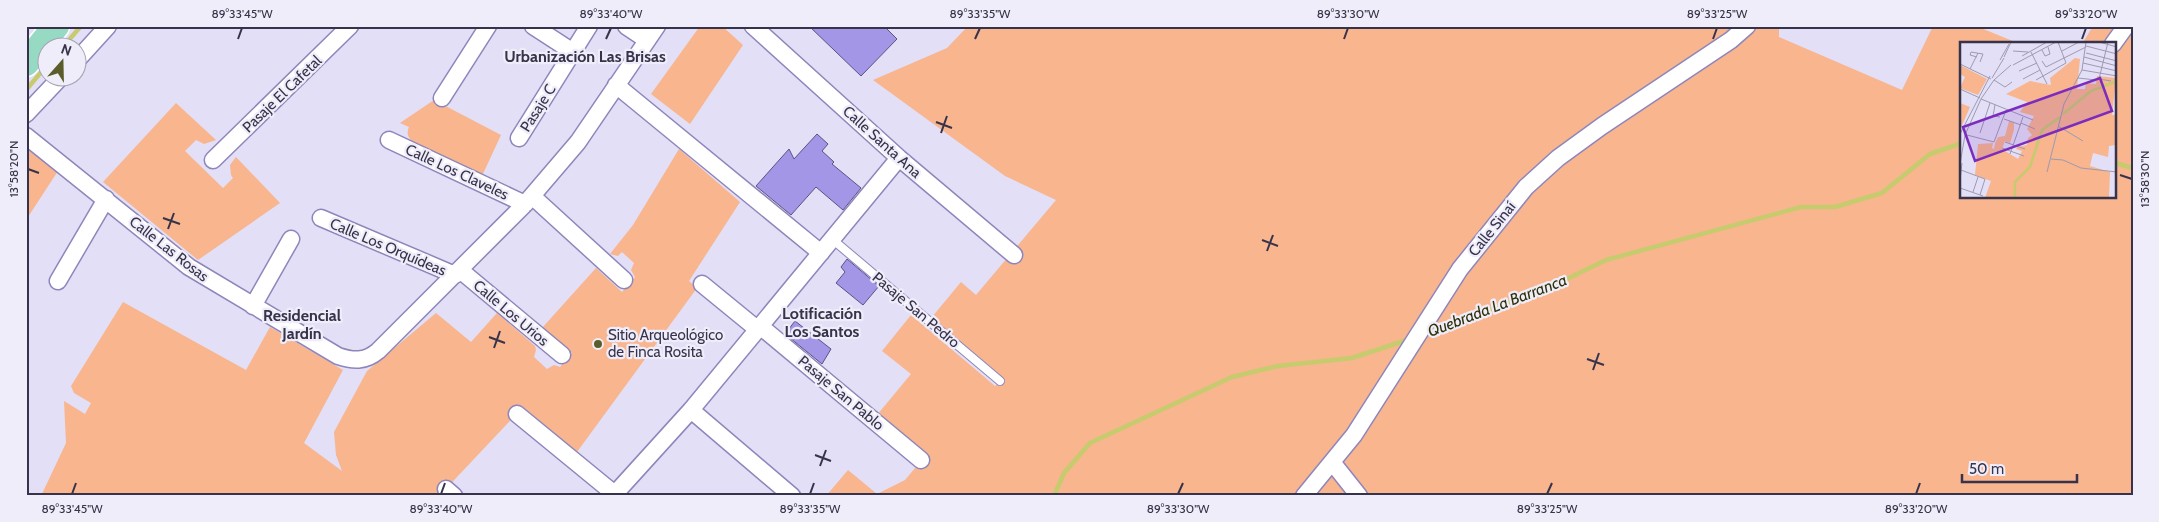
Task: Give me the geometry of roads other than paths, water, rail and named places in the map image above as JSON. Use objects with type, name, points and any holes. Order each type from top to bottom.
[{"type":"highway","points":[[26,63],[56,26]]},
{"type":"street","points":[[88,48],[108,26]]},
{"type":"street","name":"Pasaje El Cafetal","points":[[213,160],[350,26]]},
{"type":"street","points":[[442,98],[488,26]]},
{"type":"street","points":[[533,26],[573,52]]},
{"type":"street","name":"Pasaje C","points":[[519,138],[589,26]]},
{"type":"street","points":[[626,26],[647,40]]},
{"type":"street","points":[[457,272],[529,200],[578,142],[657,26]]},
{"type":"street","name":"Calle Santa Ana","points":[[754,26],[899,158],[1014,254]]},
{"type":"street","name":"Calle Sinaí","points":[[1304,496],[1354,435],[1460,269],[1526,187],[1558,158],[1602,126],[1731,40],[1747,26]]},
{"type":"street","points":[[2114,42],[2126,26]]},
{"type":"street","points":[[616,86],[821,253]]},
{"type":"street","points":[[26,114],[51,88]]},
{"type":"street","name":"Calle Las Rosas","points":[[26,136],[189,267],[338,356],[349,360],[370,358],[457,272]]},
{"type":"street","name":"Calle Los Claveles","points":[[389,140],[529,200],[624,280]]},
{"type":"street","points":[[516,414],[615,495],[691,410],[899,158]]},
{"type":"street","points":[[58,281],[106,200]]},
{"type":"street","name":"Calle Los Orquídeas","points":[[321,218],[457,272]]},
{"type":"street","points":[[253,306],[292,239]]},
{"type":"street","name":"Calle Los Urios","points":[[457,272],[562,355]]},
{"type":"street","name":"Pasaje San Pablo","points":[[702,284],[921,460]]},
{"type":"street","points":[[691,410],[792,496]]},
{"type":"street","points":[[1332,462],[1358,496]]},
{"type":"lane","name":"Pasaje San Pedro","points":[[832,239],[1000,381]]},
{"type":"waterway","points":[[71,38],[81,26]]},
{"type":"waterway","points":[[26,90],[38,76]]},
{"type":"waterway","name":"Quebrada La Barranca","points":[[1424,334],[1542,291],[1606,260],[1801,207],[1835,207],[1882,193],[1930,154],[1960,144]]},
{"type":"waterway","name":"Quebrada La Barranca","points":[[2116,163],[2133,168]]},
{"type":"waterway","name":"Quebrada La Barranca","points":[[1054,496],[1064,473],[1090,443],[1232,377],[1278,366],[1352,358],[1410,339]]},
{"type":"place","name":"Sitio Arqueológico de Finca Rosita","points":[[598,344]]},
{"type":"district","name":"Urbanización Las Brisas","points":[[585,56]]},
{"type":"district","name":"Lotificación Los Santos","points":[[822,322]]},
{"type":"district","name":"Residencial Jardín","points":[[302,324]]}]
